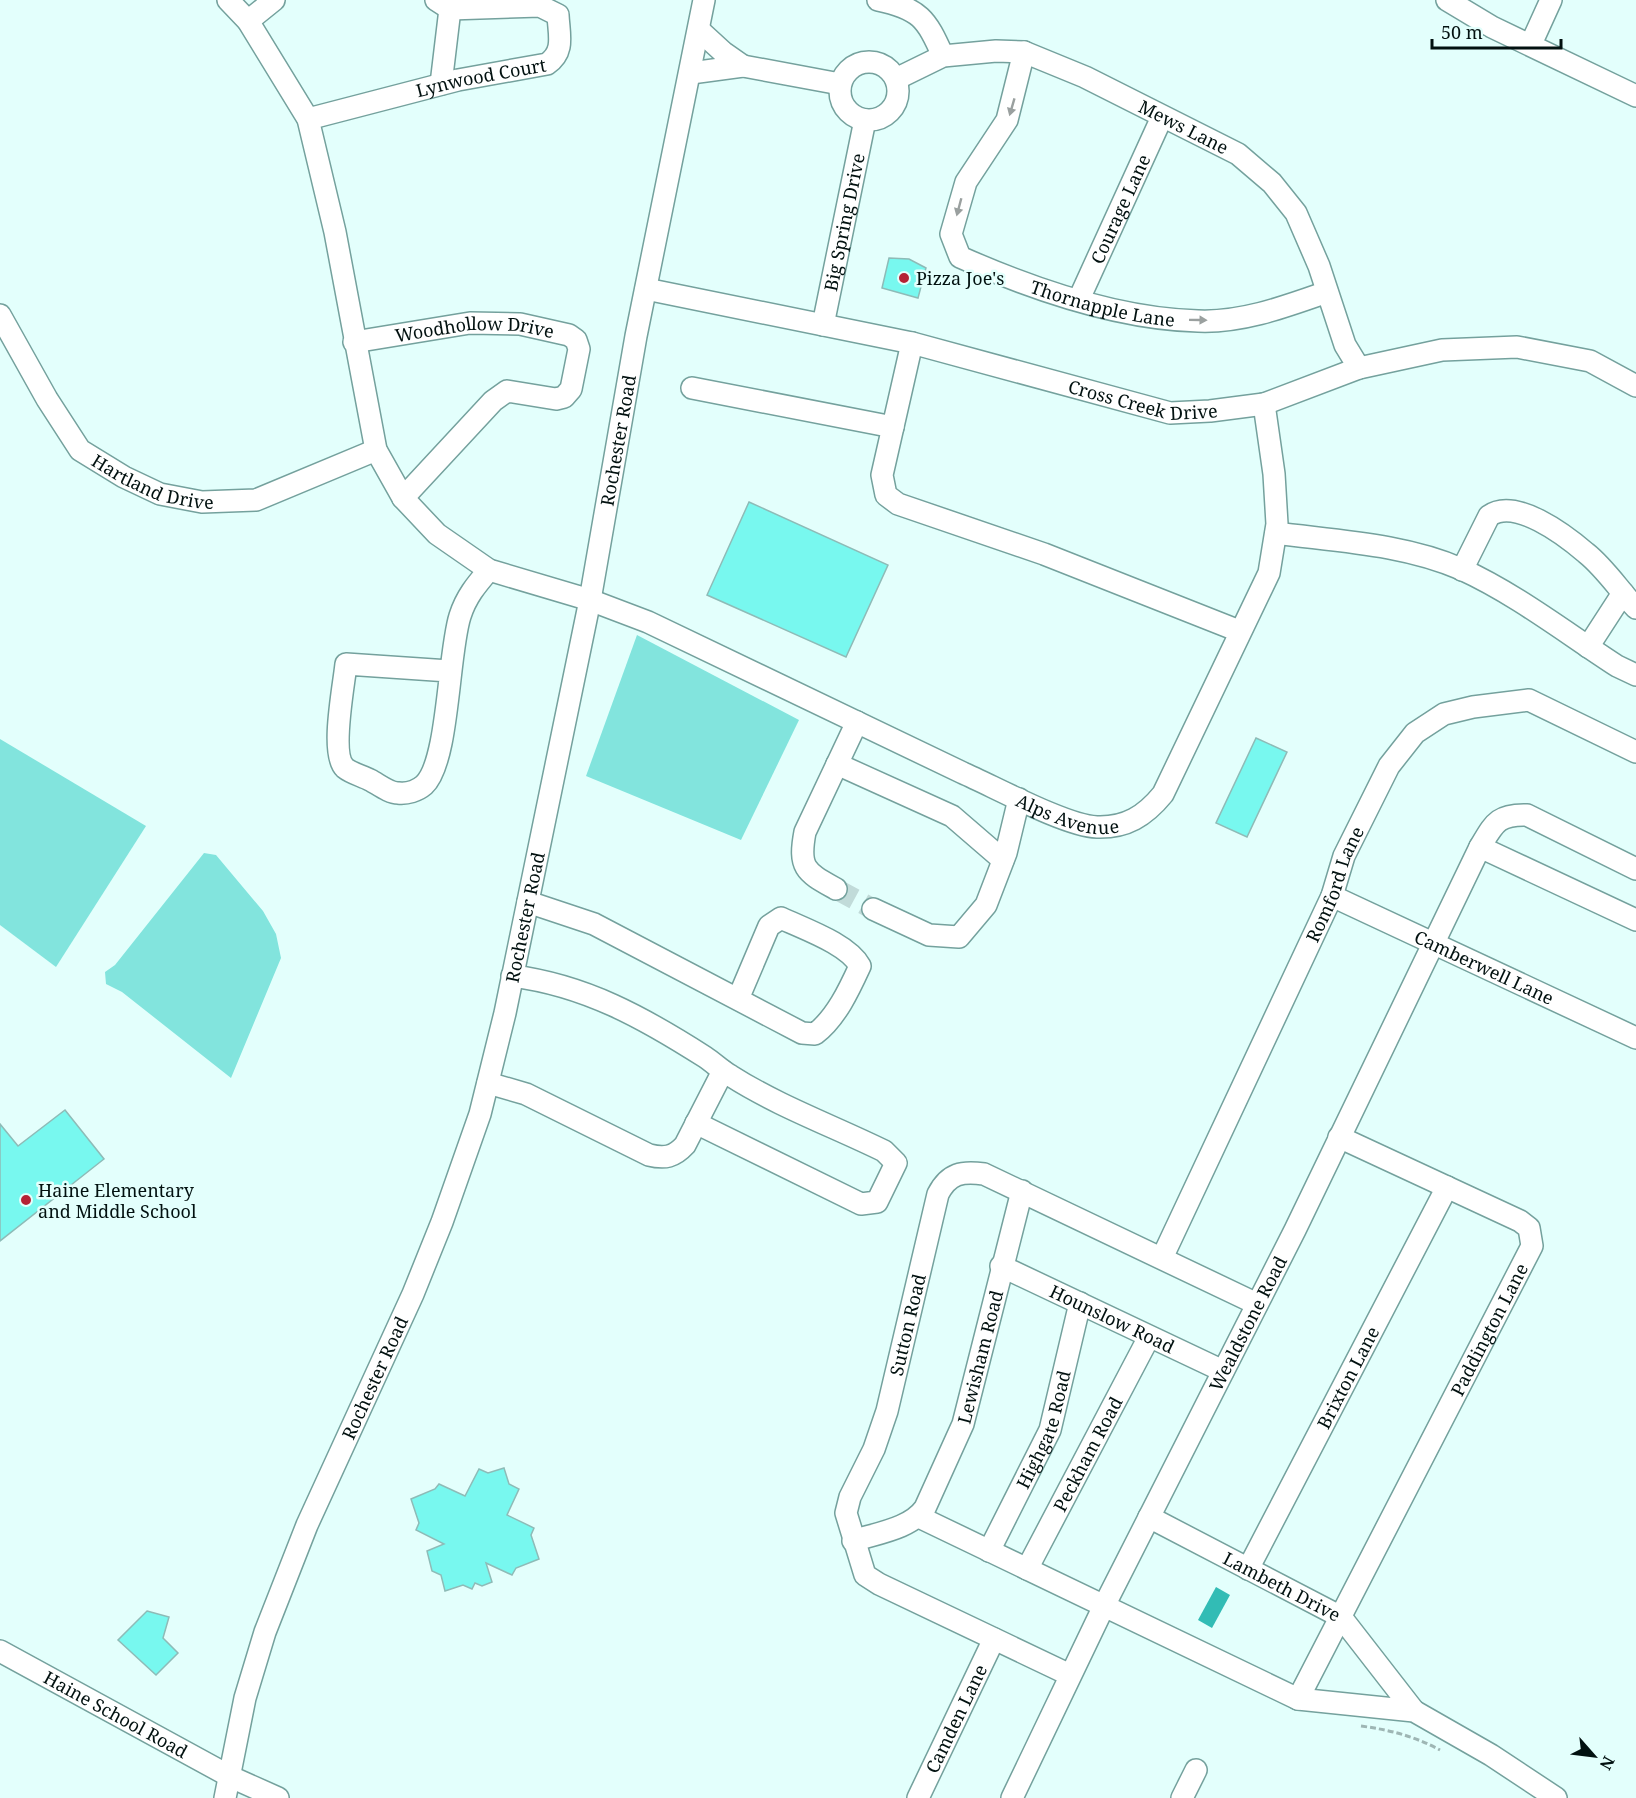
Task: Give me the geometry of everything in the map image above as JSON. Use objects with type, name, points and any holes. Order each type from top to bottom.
[{"type":"street","points":[[228,0],[248,21],[308,119],[335,232],[376,450],[403,498],[437,534],[489,570],[590,600]]},
{"type":"street","points":[[248,21],[274,0]]},
{"type":"street","name":"Rochester Road","points":[[225,1798],[245,1698],[270,1622],[307,1525],[412,1294],[442,1222],[480,1114],[528,902],[590,600],[645,289],[691,73],[704,0]]},
{"type":"street","points":[[878,0],[901,5],[916,12],[930,27],[943,56]]},
{"type":"street","points":[[1447,0],[1492,27],[1636,96]]},
{"type":"street","points":[[1531,44],[1551,0]]},
{"type":"street","points":[[441,84],[443,5]]},
{"type":"street","name":"Lynwood Court","points":[[308,119],[441,84],[547,64],[557,58],[560,49],[558,15],[550,9],[540,6],[443,5]]},
{"type":"street","points":[[699,30],[723,52],[743,66]]},
{"type":"street","name":"Mews Lane","points":[[896,79],[943,56],[996,51],[1024,52],[1085,77],[1238,154],[1272,183],[1296,213],[1345,345],[1359,368]]},
{"type":"street","name":"Thornapple Lane","points":[[1024,52],[1012,110],[966,182],[951,234],[960,257],[1039,290],[1145,316],[1200,322],[1278,310],[1327,292]]},
{"type":"street","points":[[866,61],[884,65],[896,79],[898,94],[893,109],[880,118],[865,120],[850,114],[841,100],[840,84],[849,68],[866,61]]},
{"type":"street","points":[[691,73],[743,66],[840,84]]},
{"type":"street","name":"Courage Lane","points":[[1079,299],[1162,117]]},
{"type":"street","name":"Big Spring Drive","points":[[823,325],[865,120]]},
{"type":"street","name":"Cross Creek Drive","points":[[645,289],[912,343],[1170,413],[1210,411],[1264,404],[1359,368],[1442,350],[1517,347],[1590,361],[1636,387]]},
{"type":"street","name":"Woodhollow Drive","points":[[354,342],[470,323],[520,324],[569,334],[576,340],[579,349],[571,389],[564,397],[556,399],[507,391],[493,401],[403,498]]},
{"type":"street","name":"Hartland Drive","points":[[3,329],[80,450],[124,477],[160,494],[202,502],[256,500],[376,450]]},
{"type":"street","points":[[912,343],[882,475],[886,495],[897,504],[1044,554],[1239,631]]},
{"type":"street","points":[[692,388],[893,427]]},
{"type":"street","name":"Alps Avenue","points":[[590,600],[648,622],[1019,799],[1083,826],[1098,827],[1136,820],[1150,810],[1163,794],[1239,631],[1269,573],[1276,533],[1274,474],[1264,404]]},
{"type":"street","points":[[1462,570],[1489,516],[1496,511],[1513,510],[1543,523],[1587,553],[1630,600],[1588,647]]},
{"type":"street","points":[[1276,533],[1408,553],[1462,570],[1496,587],[1588,647],[1636,675]]},
{"type":"street","points":[[449,671],[346,664],[338,742],[339,756],[344,767],[395,794],[410,793],[423,785],[431,775],[447,707],[449,671],[459,618],[466,598],[489,570]]},
{"type":"street","name":"Romford Lane","points":[[1162,1258],[1332,896],[1344,856],[1389,766],[1415,733],[1444,714],[1473,707],[1529,700],[1636,752]]},
{"type":"street","points":[[836,889],[811,874],[802,863],[802,849],[805,832],[857,722]]},
{"type":"street","points":[[837,764],[952,816],[1003,860]]},
{"type":"street","points":[[873,909],[929,935],[959,937],[986,905],[1003,860],[1019,799]]},
{"type":"street","name":"Wealdstone Road","points":[[1015,1797],[1104,1606],[1340,1137],[1480,847],[1496,821],[1513,814],[1527,815],[1636,869]]},
{"type":"street","points":[[1480,847],[1636,920]]},
{"type":"street","name":"Camberwell Lane","points":[[1332,896],[1636,1038]]},
{"type":"street","points":[[528,902],[594,924],[802,1033],[815,1034],[822,1028],[847,994],[860,966],[856,958],[845,950],[781,918],[769,926],[738,999]]},
{"type":"street","points":[[512,976],[547,980],[628,1010],[708,1059],[723,1071],[893,1158],[896,1163],[877,1202],[861,1204],[696,1123]]},
{"type":"street","points":[[488,1083],[526,1094],[660,1158],[677,1154],[723,1071]]},
{"type":"street","name":"Paddington Lane","points":[[1298,1699],[1532,1246],[1529,1228],[1520,1221],[1340,1137]]},
{"type":"street","name":"Sutton Road","points":[[1070,1675],[879,1584],[866,1575],[846,1513],[850,1497],[874,1449],[887,1411],[938,1194],[945,1181],[956,1174],[971,1172],[984,1174],[1257,1304]]},
{"type":"street","name":"Brixton Lane","points":[[1248,1569],[1447,1188]]},
{"type":"street","name":"Lewisham Road","points":[[919,1517],[963,1424],[1022,1191]]},
{"type":"street","name":"Hounslow Road","points":[[1002,1266],[1223,1371]]},
{"type":"street","name":"Highgate Road","points":[[989,1551],[1050,1430],[1080,1303]]},
{"type":"street","name":"Peckham Road","points":[[1027,1569],[1149,1336]]},
{"type":"street","points":[[854,1541],[919,1517],[1104,1606]]},
{"type":"street","name":"Lambeth Drive","points":[[1149,1517],[1341,1617],[1414,1711],[1491,1755],[1556,1798]]},
{"type":"street","name":"Lambeth Drive","points":[[1104,1606],[1298,1699],[1414,1711]]},
{"type":"street","name":"Camden Lane","points":[[918,1798],[994,1639]]},
{"type":"street","name":"Haine School Road","points":[[0,1652],[231,1777],[278,1798]]},
{"type":"street","points":[[1182,1798],[1196,1770]]},
{"type":"path","points":[[1355,1726],[1393,1731],[1417,1738],[1446,1753]]},
{"type":"shaded area","points":[[637,635],[799,720],[741,840],[586,776]]},
{"type":"shaded area","points":[[0,739],[146,826],[56,967],[0,925]]},
{"type":"shaded area","points":[[204,853],[216,855],[263,911],[276,934],[281,958],[231,1078],[122,992],[106,984],[105,972],[115,965]]},
{"type":"shaded area","points":[[1216,1587],[1230,1595],[1212,1628],[1198,1620]]},
{"type":"building","name":"Pizza Joe's","points":[[889,258],[909,259],[926,268],[918,298],[882,288]]},
{"type":"building","points":[[749,502],[888,565],[846,657],[707,595]]},
{"type":"building","points":[[1256,738],[1287,752],[1247,837],[1216,823]]},
{"type":"building","name":"Haine Elementary and Middle School","points":[[65,1110],[104,1159],[0,1241],[0,1124],[18,1146]]},
{"type":"building","points":[[504,1468],[509,1484],[519,1489],[507,1515],[534,1528],[531,1535],[539,1559],[516,1568],[512,1575],[486,1563],[492,1582],[482,1586],[475,1583],[472,1589],[463,1585],[445,1591],[441,1575],[432,1571],[427,1551],[444,1544],[416,1530],[419,1523],[411,1499],[435,1489],[439,1484],[465,1496],[479,1469],[488,1473]]},
{"type":"building","points":[[147,1611],[169,1617],[163,1638],[178,1653],[156,1675],[118,1640]]},
{"type":"tunnel","points":[[836,889],[873,909]]},
{"type":"place","name":"Pizza Joe's","points":[[904,278]]},
{"type":"place","name":"Haine Elementary and Middle School","points":[[26,1200]]}]
